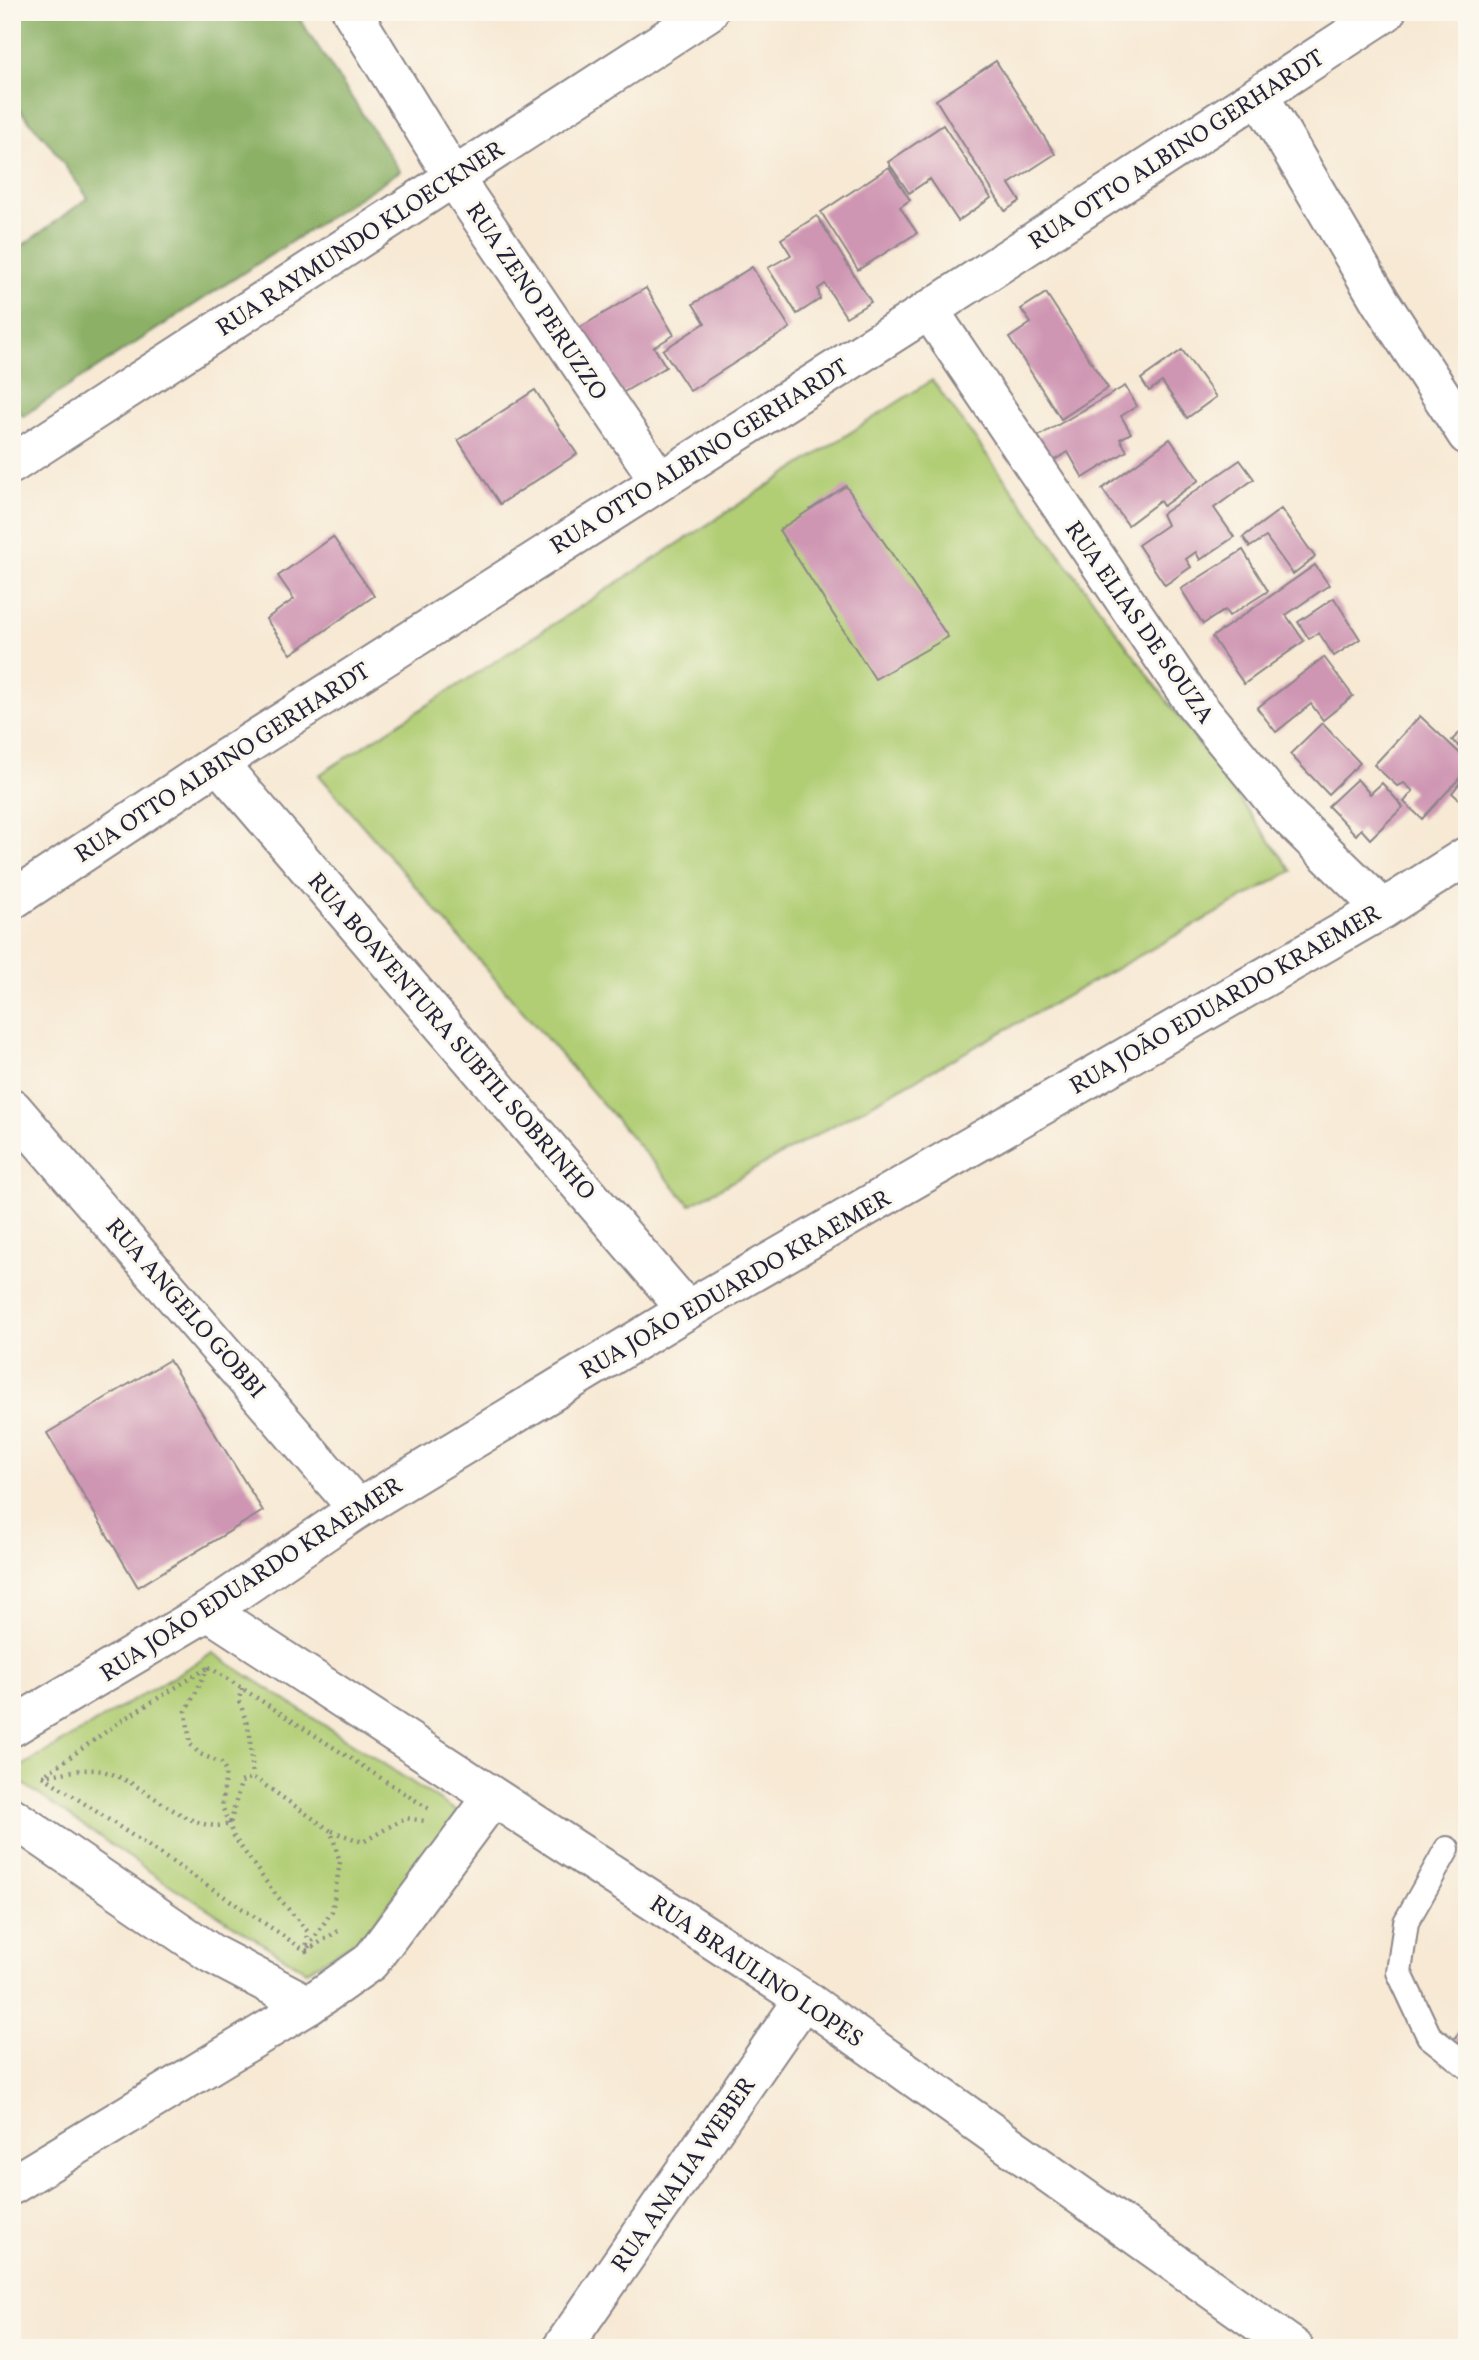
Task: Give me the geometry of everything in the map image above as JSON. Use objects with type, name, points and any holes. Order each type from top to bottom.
[{"type":"street","name":"RUA ZENO PERUZZO","points":[[352,12],[454,177],[659,481]]},
{"type":"street","name":"RUA RAYMUNDO KLOECKNER","points":[[12,464],[708,12]]},
{"type":"street","name":"RUA OTTO ALBINO GERHARDT","points":[[12,900],[218,763],[929,310],[1386,12]]},
{"type":"street","points":[[1259,94],[1380,302],[1467,435]]},
{"type":"street","name":"RUA ELIAS DE SOUZA","points":[[929,310],[1192,700],[1282,810],[1383,909]]},
{"type":"street","name":"RUA BOAVENTURA SUBTIL SOBRINHO","points":[[218,763],[687,1310]]},
{"type":"street","name":"RUA JOÃO EDUARDO KRAEMER","points":[[12,1727],[208,1611],[358,1509],[687,1310],[1383,909],[1467,856]]},
{"type":"street","name":"RUA ANGELO GOBBI","points":[[12,1108],[358,1509]]},
{"type":"street","name":"RUA BRAULINO LOPES","points":[[208,1611],[804,1999],[1294,2348]]},
{"type":"street","points":[[12,2185],[309,2005],[370,1962],[492,1797]]},
{"type":"street","points":[[12,1817],[212,1954],[309,2005]]},
{"type":"street","name":"RUA ANALIA WEBER","points":[[562,2348],[804,1999]]},
{"type":"lane","points":[[1447,1849],[1406,1922],[1399,1972],[1429,2036],[1467,2066]]},
{"type":"path","points":[[209,1667],[434,1813],[419,1833]]},
{"type":"path","points":[[43,1776],[124,1719],[209,1667]]},
{"type":"path","points":[[209,1667],[186,1711],[190,1744],[200,1754],[221,1763],[226,1772],[222,1806],[234,1837],[252,1864],[308,1932],[306,1951]]},
{"type":"path","points":[[242,1688],[239,1699],[250,1734],[253,1777]]},
{"type":"path","points":[[43,1776],[100,1770],[124,1778],[205,1827],[230,1824]]},
{"type":"path","points":[[43,1776],[306,1951]]},
{"type":"path","points":[[230,1824],[241,1782],[253,1777]]},
{"type":"path","points":[[253,1777],[331,1831],[363,1842],[405,1818],[415,1817],[427,1822]]},
{"type":"path","points":[[306,1951],[332,1911],[340,1863],[331,1831]]},
{"type":"path","points":[[306,1951],[345,1926]]},
{"type":"green space","points":[[12,12],[295,12],[400,171],[23,416],[12,401],[12,253],[88,198],[48,142],[12,101]]},
{"type":"green space","points":[[932,380],[1292,871],[690,1205],[319,775]]},
{"type":"green space","points":[[213,1653],[459,1813],[364,1936],[306,1971],[159,1878],[12,1776],[12,1772]]},
{"type":"building","points":[[996,61],[1055,154],[1009,184],[1020,201],[1005,211],[936,100]]},
{"type":"building","points":[[943,125],[991,198],[958,221],[930,179],[909,193],[888,162]]},
{"type":"building","points":[[889,167],[910,200],[900,207],[917,233],[858,270],[821,212]]},
{"type":"building","points":[[817,216],[871,302],[846,317],[825,284],[818,289],[820,299],[797,314],[768,268],[791,255],[781,239]]},
{"type":"building","points":[[752,267],[790,328],[690,391],[663,350],[705,323],[693,304]]},
{"type":"building","points":[[646,288],[674,335],[654,347],[666,367],[619,395],[579,328]]},
{"type":"building","points":[[1046,293],[1108,388],[1061,419],[1009,338],[1031,323],[1021,309]]},
{"type":"building","points":[[1182,350],[1216,397],[1187,418],[1162,382],[1149,391],[1141,379]]},
{"type":"building","points":[[1125,386],[1137,406],[1121,416],[1131,433],[1120,439],[1127,451],[1083,478],[1068,452],[1051,462],[1037,437]]},
{"type":"building","points":[[535,390],[577,454],[500,504],[458,440]]},
{"type":"building","points":[[1170,439],[1199,480],[1163,506],[1160,501],[1128,525],[1102,489]]},
{"type":"building","points":[[1240,460],[1254,479],[1214,508],[1234,537],[1200,560],[1196,552],[1186,559],[1191,567],[1165,585],[1138,545],[1167,525],[1162,514]]},
{"type":"building","points":[[846,486],[948,637],[875,679],[779,530]]},
{"type":"building","points":[[1281,509],[1315,557],[1293,574],[1266,537],[1250,547],[1243,537]]},
{"type":"building","points":[[333,537],[374,596],[291,654],[266,619],[294,599],[278,576]]},
{"type":"building","points":[[1243,550],[1268,591],[1229,616],[1225,610],[1203,624],[1181,589]]},
{"type":"building","points":[[1315,565],[1329,585],[1286,615],[1304,641],[1244,684],[1212,637]]},
{"type":"building","points":[[1334,598],[1360,639],[1334,656],[1319,633],[1309,639],[1298,622]]},
{"type":"building","points":[[1324,657],[1353,696],[1323,720],[1311,704],[1276,732],[1257,708]]},
{"type":"building","points":[[1420,716],[1467,760],[1467,770],[1422,819],[1404,802],[1413,791],[1404,783],[1397,786],[1374,765]]},
{"type":"building","points":[[1322,723],[1360,763],[1328,794],[1290,754]]},
{"type":"building","points":[[1467,726],[1467,754],[1452,740]]},
{"type":"building","points":[[1467,774],[1467,799],[1462,802],[1452,793]]},
{"type":"building","points":[[1357,779],[1370,794],[1382,783],[1403,807],[1370,839],[1361,829],[1356,835],[1328,806]]},
{"type":"building","points":[[169,1360],[263,1511],[138,1587],[47,1433]]},
{"type":"building","points":[[1467,2022],[1467,2050],[1453,2040]]}]
